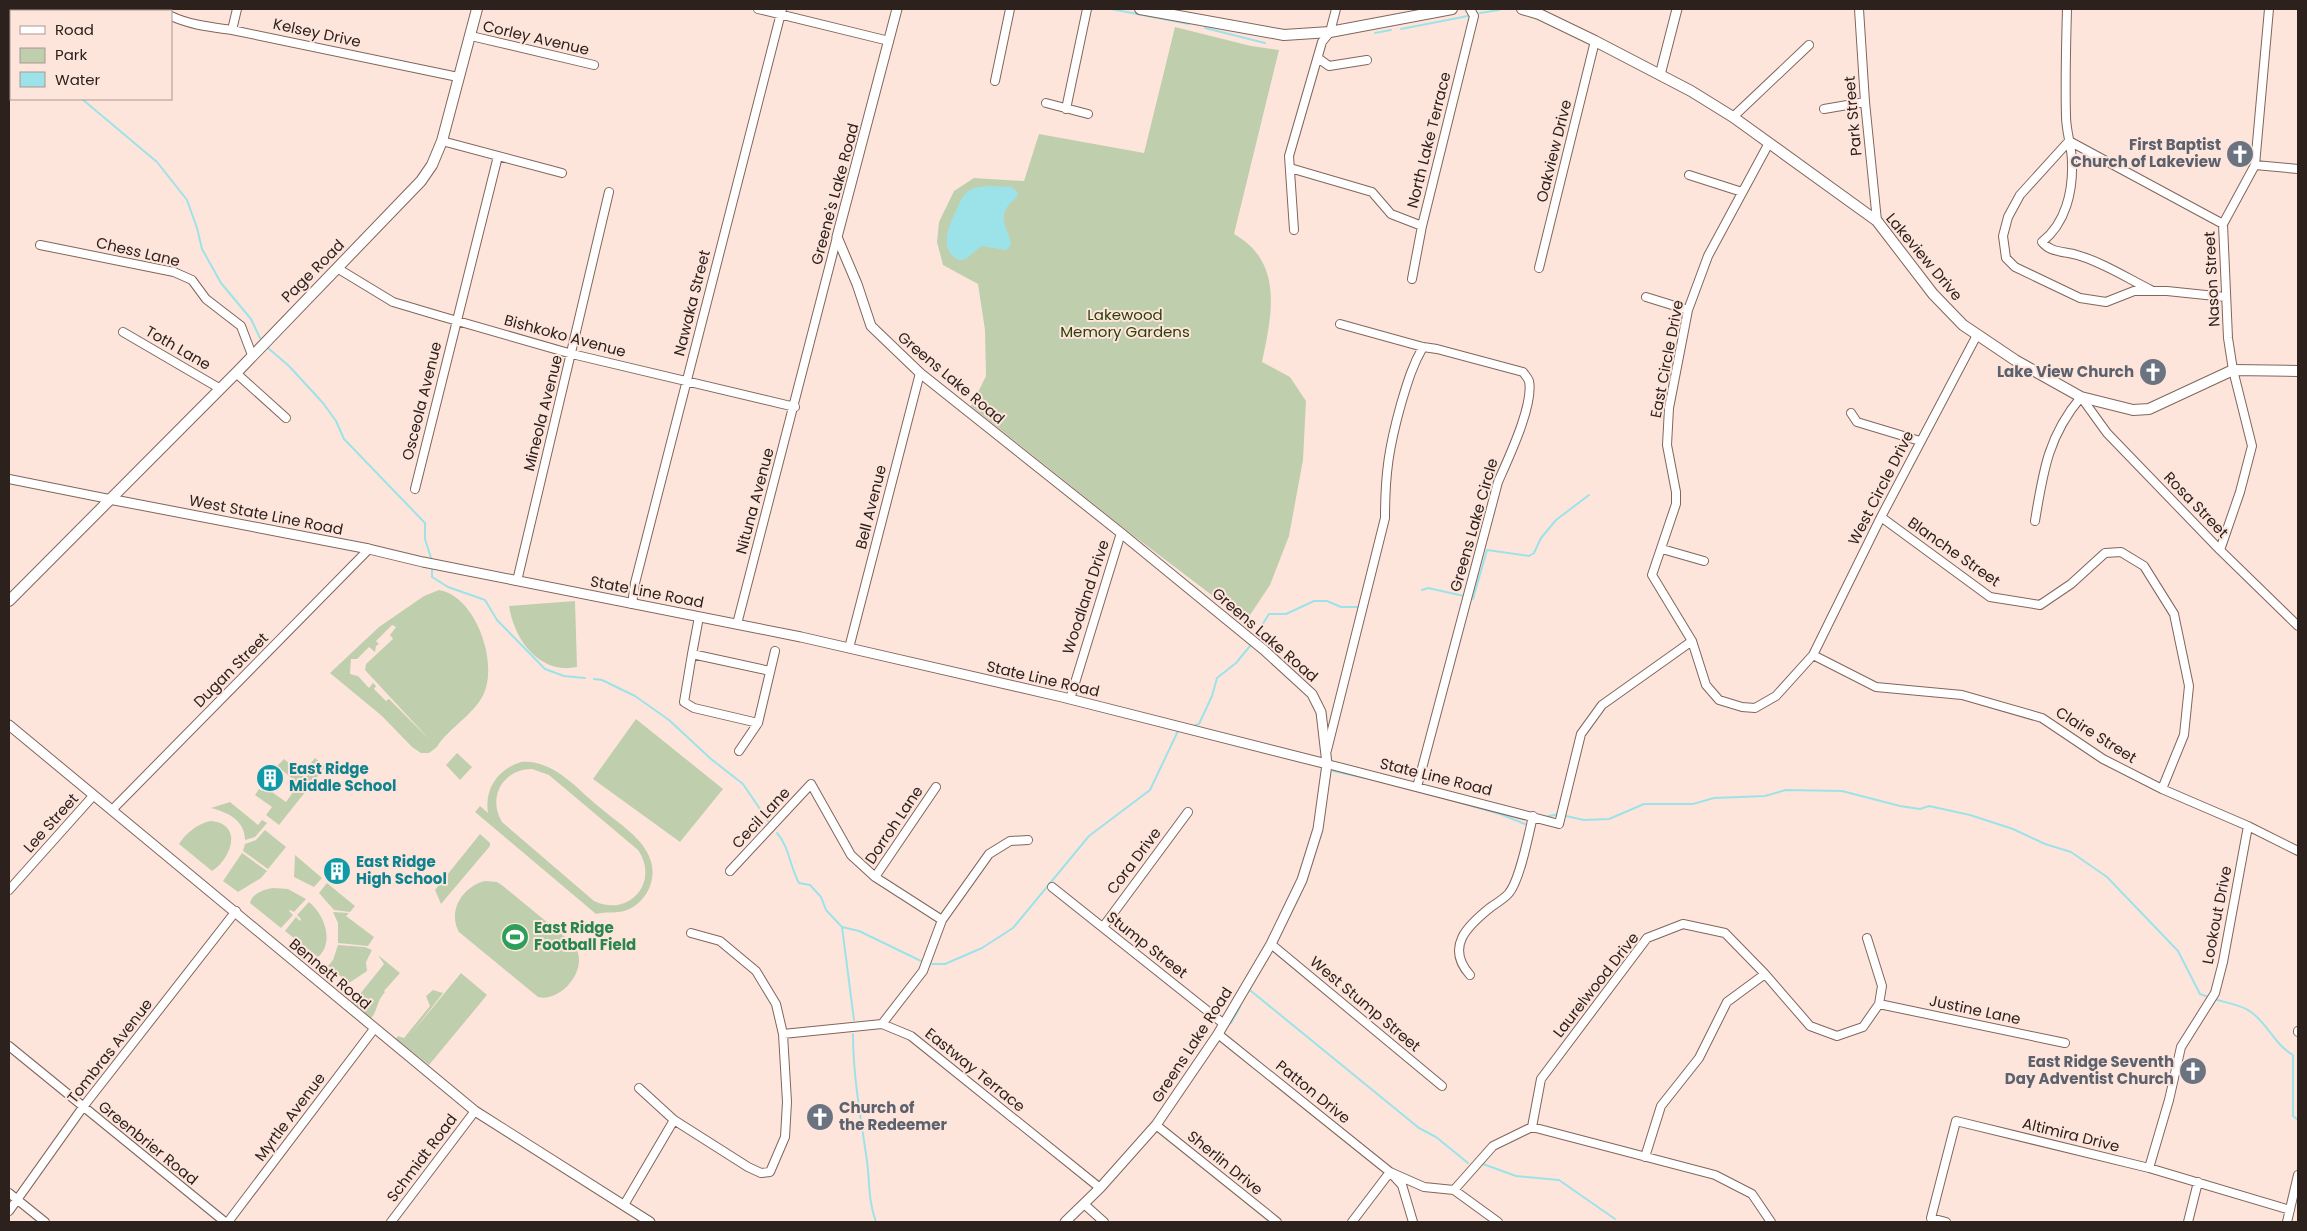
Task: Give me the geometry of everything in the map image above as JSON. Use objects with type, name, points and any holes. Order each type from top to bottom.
[{"type":"main road","name":"Page Road","points":[[9,601],[236,373],[420,181],[432,165],[442,141],[477,9]]},
{"type":"main road","points":[[1140,9],[1178,12],[1284,35],[1330,32],[1452,9]]},
{"type":"main road","name":"Lakeview Drive","points":[[1522,9],[1540,14],[1595,41],[1733,116],[1877,221],[1933,294],[1963,325],[2015,360],[2081,397],[2133,410],[2149,409],[2234,370],[2298,371]]},
{"type":"street","points":[[232,30],[237,9]]},
{"type":"street","points":[[758,9],[781,12],[889,41]]},
{"type":"street","name":"Greene's Lake Road","points":[[800,386],[897,9]]},
{"type":"street","points":[[995,81],[1010,9]]},
{"type":"street","points":[[1066,108],[1087,9]]},
{"type":"street","points":[[1294,230],[1289,156],[1322,42],[1330,32],[1336,9]]},
{"type":"street","name":"North Lake Terrace","points":[[1412,279],[1422,226],[1474,16],[1470,9]]},
{"type":"street","points":[[1660,75],[1677,9]]},
{"type":"street","name":"Park Street","points":[[1859,9],[1865,102],[1877,221]]},
{"type":"street","points":[[2066,9],[2066,120],[2072,161],[2070,194],[2065,212],[2049,236],[2042,242],[2046,248],[2077,255],[2154,291]]},
{"type":"street","name":"Nason Street","points":[[2220,550],[2240,492],[2252,446],[2234,370],[2225,297],[2223,224],[2255,165],[2269,9]]},
{"type":"street","name":"Nawaka Street","points":[[632,604],[635,583],[781,12]]},
{"type":"street","name":"Kelsey Drive","points":[[172,16],[202,25],[458,77]]},
{"type":"street","name":"Corley Avenue","points":[[471,36],[594,65]]},
{"type":"street","name":"Oakview Drive","points":[[1539,268],[1595,41]]},
{"type":"street","points":[[1733,116],[1809,45]]},
{"type":"street","points":[[1318,58],[1329,66],[1367,60]]},
{"type":"street","points":[[1824,109],[1865,102]]},
{"type":"street","points":[[1046,103],[1088,114]]},
{"type":"street","points":[[442,141],[562,173]]},
{"type":"street","points":[[2069,141],[2223,224]]},
{"type":"street","points":[[2069,141],[2020,195],[2008,217],[2003,236],[2006,258],[2016,267],[2080,298],[2106,302],[2134,291],[2225,297]]},
{"type":"street","name":"East Circle Drive","points":[[1769,143],[1708,256],[1688,310],[1669,408],[1667,446],[1676,492],[1676,504],[1652,575],[1692,641],[1706,685],[1719,700],[1742,707],[1755,708],[1776,696],[1813,656]]},
{"type":"street","name":"Osceola Avenue","points":[[414,489],[456,320],[474,258],[484,206],[498,156]]},
{"type":"street","points":[[2255,165],[2298,169]]},
{"type":"street","points":[[1290,168],[1372,192],[1391,214],[1422,226]]},
{"type":"street","points":[[1689,175],[1742,192]]},
{"type":"street","name":"Mineola Avenue","points":[[517,581],[609,192]]},
{"type":"street","name":"Greens Lake Road","points":[[837,237],[857,284],[871,326],[920,374],[1121,533],[1264,650],[1312,694],[1321,712],[1327,764],[1318,830],[1302,880],[1271,944],[1218,1034],[1156,1125],[1100,1188],[1065,1222]]},
{"type":"street","name":"Chess Lane","points":[[40,245],[174,272],[192,280],[206,299],[241,326],[252,355]]},
{"type":"street","name":"Bishkoko Avenue","points":[[337,268],[394,302],[572,354],[795,407]]},
{"type":"street","points":[[1646,297],[1688,310]]},
{"type":"street","name":"Greens Lake Circle","points":[[1340,324],[1522,372],[1529,380],[1529,398],[1498,482],[1417,787]]},
{"type":"street","name":"Toth Lane","points":[[123,332],[219,388]]},
{"type":"street","name":"West Circle Drive","points":[[1813,656],[1881,517],[1977,335]]},
{"type":"street","points":[[1326,752],[1385,518],[1385,482],[1389,450],[1413,364],[1423,347]]},
{"type":"street","points":[[236,373],[286,418]]},
{"type":"street","name":"Bell Avenue","points":[[849,648],[920,374]]},
{"type":"street","name":"Nituna Avenue","points":[[737,624],[800,386]]},
{"type":"street","points":[[2035,521],[2050,446],[2068,412],[2081,397]]},
{"type":"street","name":"Rosa Street","points":[[2081,397],[2107,433],[2220,550],[2298,626]]},
{"type":"street","points":[[1851,413],[1857,422],[1920,441]]},
{"type":"street","name":"West State Line Road","points":[[9,479],[109,500],[370,549],[422,562],[517,581]]},
{"type":"street","name":"Blanche Street","points":[[1881,517],[1990,597],[2040,605],[2071,584],[2104,553],[2121,552],[2144,566],[2174,614],[2190,686],[2184,735],[2162,789]]},
{"type":"street","name":"Woodland Drive","points":[[1070,699],[1121,533]]},
{"type":"street","name":"Dugan Street","points":[[112,810],[370,549]]},
{"type":"street","points":[[1662,549],[1704,561]]},
{"type":"street","name":"State Line Road","points":[[517,581],[737,624],[1070,699],[1533,816],[1558,824],[1581,734],[1602,705],[1692,641]]},
{"type":"street","points":[[698,617],[684,702],[694,708],[758,723]]},
{"type":"street","points":[[739,751],[758,723],[775,651]]},
{"type":"street","points":[[692,654],[770,671]]},
{"type":"street","name":"Claire Street","points":[[1813,656],[1876,687],[1962,695],[2042,718],[2103,759],[2162,789],[2248,826],[2298,851]]},
{"type":"street","name":"Bennett Road","points":[[9,726],[475,1111],[650,1222]]},
{"type":"street","name":"Cecil Lane","points":[[730,871],[811,784],[851,855],[875,878]]},
{"type":"street","name":"Dorroh Lane","points":[[875,878],[936,787]]},
{"type":"street","name":"Lee Street","points":[[9,890],[93,796]]},
{"type":"street","name":"Cora Drive","points":[[1102,927],[1188,812]]},
{"type":"street","points":[[1470,975],[1460,964],[1459,946],[1468,928],[1510,892],[1528,838],[1533,816]]},
{"type":"street","name":"Lookout Drive","points":[[2149,1168],[2169,1100],[2181,1047],[2214,992],[2223,962],[2248,826]]},
{"type":"street","points":[[882,1024],[922,971],[942,920],[989,854],[1010,841],[1028,840]]},
{"type":"street","points":[[875,878],[942,920]]},
{"type":"street","name":"Stump Street","points":[[1052,887],[1224,1024]]},
{"type":"street","name":"Tombras Avenue","points":[[9,1211],[83,1107],[236,912]]},
{"type":"street","name":"Laurelwood Drive","points":[[1532,1127],[1541,1079],[1648,938],[1683,924],[1725,933],[1765,974],[1810,1026],[1836,1036],[1863,1028],[1879,1004]]},
{"type":"street","points":[[640,1088],[674,1120],[748,1167],[761,1174],[770,1172],[785,1137],[787,1102],[783,1034],[776,1004],[756,971],[720,941],[691,933]]},
{"type":"street","points":[[1867,938],[1882,986],[1879,1004]]},
{"type":"street","name":"West Stump Street","points":[[1271,944],[1442,1086]]},
{"type":"street","points":[[1645,1157],[1661,1106],[1699,1058],[1727,1002],[1765,974]]},
{"type":"street","name":"Justine Lane","points":[[1879,1004],[2065,1043]]},
{"type":"street","name":"Eastway Terrace","points":[[783,1034],[882,1024],[911,1036],[1100,1188]]},
{"type":"street","name":"Myrtle Avenue","points":[[226,1222],[374,1029]]},
{"type":"street","name":"Patton Drive","points":[[1218,1034],[1390,1172]]},
{"type":"street","name":"Greenbrier Road","points":[[9,1046],[226,1222]]},
{"type":"street","name":"Schmidt Road","points":[[391,1222],[475,1111]]},
{"type":"street","points":[[624,1205],[674,1120]]},
{"type":"street","name":"Altimira Drive","points":[[1946,1222],[1930,1218],[1956,1121],[2149,1168],[2290,1210]]},
{"type":"street","name":"Sherlin Drive","points":[[1156,1125],[1278,1222]]},
{"type":"street","points":[[1454,1190],[1493,1146],[1532,1127],[1715,1175],[1752,1194],[1771,1222]]},
{"type":"street","points":[[1390,1172],[1424,1187],[1454,1190],[1498,1222]]},
{"type":"street","points":[[1352,1222],[1390,1172]]},
{"type":"street","points":[[1390,1172],[1402,1185],[1413,1222]]},
{"type":"street","points":[[2287,1222],[2298,1175]]},
{"type":"street","points":[[2188,1222],[2198,1182]]},
{"type":"street","points":[[9,1193],[45,1222]]},
{"type":"street","points":[[1084,1204],[1104,1222]]},
{"type":"green space","name":"Lakewood Memory Gardens","points":[[1175,27],[1251,46],[1279,50],[1234,234],[1250,246],[1261,259],[1267,274],[1271,308],[1262,362],[1290,377],[1306,401],[1303,460],[1289,536],[1270,585],[1246,621],[1130,533],[971,406],[986,376],[985,330],[978,284],[943,265],[937,242],[939,222],[954,191],[974,178],[1024,181],[1039,134],[1144,153]]},
{"type":"green space","points":[[439,590],[453,595],[464,605],[482,635],[487,652],[488,670],[486,686],[481,699],[471,712],[429,753],[421,753],[412,747],[382,716],[330,673],[379,627],[424,596]],"holes":[[[392,625],[396,627],[390,635],[393,639],[366,664],[365,670],[430,740],[389,699],[386,701],[374,689],[376,686],[373,683],[369,688],[358,676],[350,674],[351,659],[357,659],[369,647],[375,652],[376,646],[379,644],[376,641]]]},
{"type":"green space","points":[[575,601],[577,667],[563,668],[540,660],[531,652],[516,631],[509,606]]},
{"type":"green space","points":[[636,719],[723,789],[680,842],[593,779]]},
{"type":"green space","points":[[457,753],[472,767],[460,780],[446,765]]},
{"type":"green space","points":[[315,758],[325,767],[279,825],[266,815],[272,807],[255,795],[259,789],[262,791],[265,787],[286,802],[299,784],[277,766],[284,759],[302,774]]},
{"type":"green space","points":[[521,762],[533,762],[554,770],[637,838],[645,848],[653,870],[650,887],[639,902],[628,910],[596,914],[475,812],[480,806],[488,813],[488,796],[494,781],[513,765]],"holes":[[[532,769],[549,775],[638,850],[644,862],[645,874],[643,885],[629,901],[619,905],[607,905],[594,901],[502,822],[496,803],[500,786],[506,779],[522,770]]]},
{"type":"green space","points":[[230,802],[258,825],[262,820],[267,823],[255,837],[245,840],[242,827],[234,818],[211,808]]},
{"type":"green space","points":[[211,821],[228,828],[231,835],[229,851],[225,859],[212,871],[179,844],[193,829]]},
{"type":"green space","points":[[265,830],[286,847],[268,869],[243,851],[245,844],[256,840]]},
{"type":"green space","points":[[480,834],[490,843],[490,846],[441,904],[435,890]]},
{"type":"green space","points":[[242,853],[267,871],[261,878],[238,892],[223,881]]},
{"type":"green space","points":[[295,855],[322,878],[314,887],[294,877]]},
{"type":"green space","name":"East Ridge Football Field","points":[[485,881],[497,882],[503,886],[571,942],[578,954],[578,967],[571,981],[560,992],[545,998],[538,997],[459,932],[455,916],[459,900],[470,888]]},
{"type":"green space","points":[[327,883],[355,906],[350,912],[334,910],[319,893]]},
{"type":"green space","points":[[274,888],[288,889],[306,899],[294,912],[289,911],[293,915],[281,928],[250,903],[256,894]]},
{"type":"green space","points":[[309,902],[319,914],[326,928],[326,944],[318,957],[285,931],[296,917],[300,921],[301,919],[297,915]]},
{"type":"green space","points":[[333,912],[349,913],[346,916],[374,937],[368,946],[338,943],[338,923]]},
{"type":"green space","points":[[338,945],[365,947],[372,950],[366,962],[367,971],[349,983],[328,966],[333,960]]},
{"type":"green space","points":[[378,955],[400,973],[384,991],[371,1018],[351,1002],[352,997],[356,999],[384,964]]},
{"type":"green space","points":[[461,973],[487,995],[429,1065],[396,1039],[398,1036],[404,1038],[430,1006],[426,996],[433,990],[443,993],[411,1034]]},
{"type":"water","points":[[987,186],[1012,187],[1018,193],[1004,214],[1004,223],[1011,245],[1006,250],[981,246],[966,259],[959,260],[953,256],[947,246],[947,233],[951,221],[961,199],[968,191]]},
{"type":"waterway","points":[[1111,9],[1189,24]]},
{"type":"waterway","points":[[1480,13],[1499,10]]},
{"type":"waterway","points":[[1401,29],[1468,16]]},
{"type":"waterway","points":[[1205,28],[1265,43]]},
{"type":"waterway","points":[[1375,33],[1391,30]]},
{"type":"waterway","points":[[83,100],[157,162],[187,200],[202,249],[221,283],[251,319],[260,338]]},
{"type":"waterway","points":[[268,348],[289,366],[323,403],[336,421],[344,439],[425,523],[425,539],[431,558]]},
{"type":"waterway","points":[[1473,599],[1487,550],[1529,556],[1534,553],[1541,538],[1556,520],[1589,495]]},
{"type":"waterway","points":[[432,570],[432,577],[448,587],[485,600],[497,620],[545,669],[564,676],[585,678]]},
{"type":"waterway","points":[[1422,590],[1428,588],[1464,596]]},
{"type":"waterway","points":[[1256,635],[1269,614],[1286,614],[1314,601],[1327,601],[1341,607],[1358,607]]},
{"type":"waterway","points":[[1195,725],[1199,724],[1212,696],[1217,678],[1236,663],[1250,646]]},
{"type":"waterway","points":[[594,679],[602,680],[635,696],[669,720],[711,759],[743,784],[768,821]]},
{"type":"waterway","points":[[932,964],[945,964],[982,948],[1013,928],[1089,836],[1150,790],[1178,731]]},
{"type":"waterway","points":[[1333,771],[1365,778]]},
{"type":"waterway","points":[[1566,816],[1584,820],[1609,819],[1644,804],[1693,804],[1714,798],[1765,796],[1786,790],[1842,791],[1900,806],[1920,809],[1929,806],[1970,815],[2013,829],[2045,844],[2071,852],[2107,877],[2178,951],[2200,994],[2206,996]]},
{"type":"waterway","points":[[1437,796],[1500,814],[1525,824]]},
{"type":"waterway","points":[[1545,817],[1559,814]]},
{"type":"waterway","points":[[777,833],[787,850],[799,883],[810,885],[821,897],[826,910],[842,927],[854,1020]]},
{"type":"waterway","points":[[842,927],[859,931],[921,961]]},
{"type":"waterway","points":[[1151,970],[1202,1011]]},
{"type":"waterway","points":[[1251,991],[1419,1128],[1436,1137],[1468,1163]]},
{"type":"waterway","points":[[2217,1000],[2239,1006],[2251,1012],[2281,1045],[2293,1055],[2293,1116],[2298,1120]]},
{"type":"waterway","points":[[1231,1023],[1240,1007]]},
{"type":"waterway","points":[[853,1034],[854,1066],[867,1161],[870,1199],[876,1222]]},
{"type":"waterway","points":[[1483,1164],[1516,1176],[1559,1180],[1615,1219]]},
{"type":"place","name":"First Baptist Church of Lakeview","points":[[2240,154]]},
{"type":"place","name":"Lake View Church","points":[[2153,372]]},
{"type":"place","name":"East Ridge Middle School","points":[[270,778]]},
{"type":"place","name":"East Ridge High School","points":[[337,871]]},
{"type":"place","name":"East Ridge Football Field","points":[[515,937]]},
{"type":"place","name":"East Ridge Seventh Day Adventist Church","points":[[2193,1071]]},
{"type":"place","name":"Church of the Redeemer","points":[[820,1117]]}]
